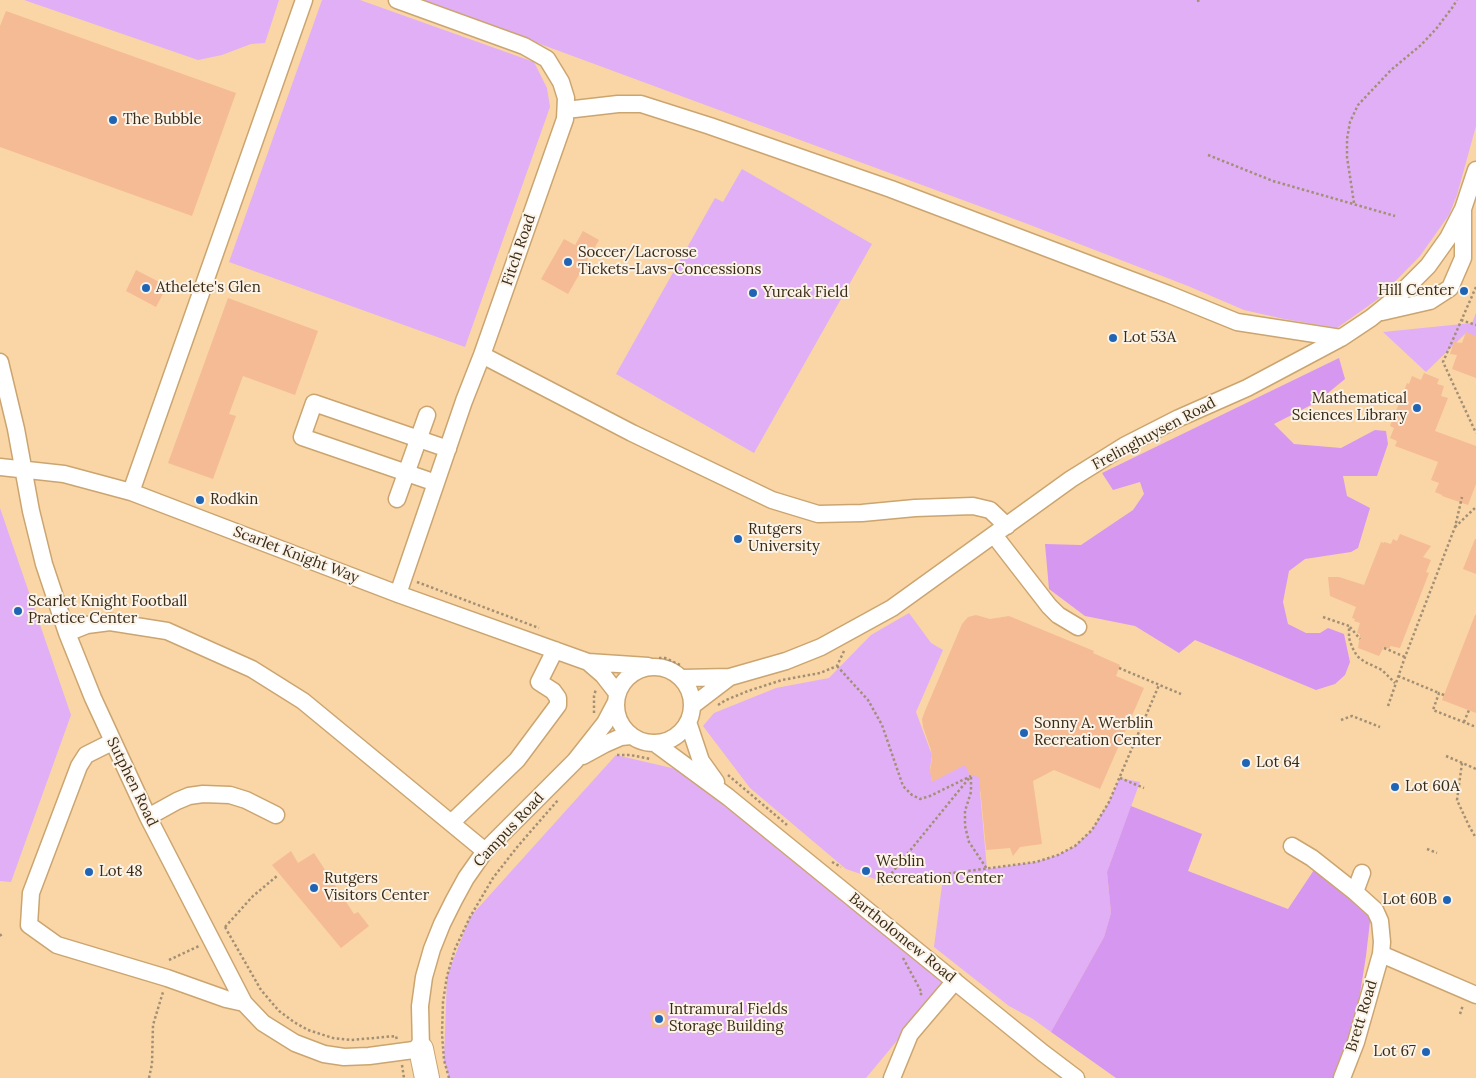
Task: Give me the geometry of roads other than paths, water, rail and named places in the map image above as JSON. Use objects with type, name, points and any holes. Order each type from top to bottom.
[{"type":"highway","points":[[421,1049],[427,1078]]},
{"type":"street","points":[[131,492],[304,0]]},
{"type":"street","name":"Fitch Road","points":[[398,0],[524,46],[546,58],[561,82],[566,98],[565,119],[398,594]]},
{"type":"street","points":[[566,110],[618,104],[641,104],[891,189],[1237,322],[1341,338]]},
{"type":"street","name":"Frelinghuysen Road","points":[[683,672],[730,677],[786,661],[821,648],[892,608],[1071,479],[1124,446],[1247,388],[1341,338],[1397,297],[1428,266],[1448,238],[1463,209],[1476,170]]},
{"type":"street","points":[[1377,313],[1430,301],[1450,288],[1463,258],[1463,209]]},
{"type":"street","points":[[482,355],[632,433],[772,500],[818,514],[862,514],[915,508],[973,506],[990,510],[1000,530],[1049,606],[1058,615],[1078,627]]},
{"type":"street","name":"Sutphen Road","points":[[0,362],[16,428],[31,511],[42,557],[67,633],[112,742],[148,817],[244,1003],[263,1023],[278,1034],[295,1044],[324,1054],[357,1057],[421,1049]]},
{"type":"street","points":[[436,484],[302,437],[314,403],[448,449]]},
{"type":"street","points":[[397,499],[427,415]]},
{"type":"street","name":"Scarlet Knight Way","points":[[0,467],[64,474],[131,492],[398,594],[588,662]]},
{"type":"street","points":[[67,633],[87,626],[110,622],[167,632],[252,669],[303,701],[485,851]]},
{"type":"street","points":[[451,823],[517,760],[558,705],[558,698],[553,691],[539,682],[555,650]]},
{"type":"street","points":[[588,662],[652,662],[672,671],[683,672],[691,696],[690,714],[682,731],[673,738],[656,744],[631,736],[621,726],[616,715],[616,699],[621,683],[628,675],[652,662]]},
{"type":"street","points":[[588,662],[603,676],[616,699]]},
{"type":"street","name":"Frelinghuysen Road","points":[[690,714],[730,677]]},
{"type":"street","name":"Campus Road","points":[[421,1049],[420,1006],[424,977],[442,924],[466,878],[485,851],[575,761],[605,723],[616,699]]},
{"type":"street","name":"Bartholomew Road","points":[[690,714],[701,761],[708,773],[728,796]]},
{"type":"street","name":"Campus Road","points":[[575,761],[605,744],[622,737],[631,736]]},
{"type":"street","points":[[112,742],[86,755],[79,766],[31,893],[28,925],[57,945],[167,978],[226,999],[244,1003]]},
{"type":"street","name":"Bartholomew Road","points":[[656,744],[728,796],[1076,1078]]},
{"type":"street","points":[[148,817],[177,801],[189,796],[203,794],[230,795],[246,800],[276,815]]},
{"type":"street","name":"Brett Road","points":[[1292,846],[1312,858],[1355,892],[1375,910],[1380,921],[1381,954],[1356,1042],[1342,1078]]},
{"type":"street","points":[[1355,892],[1362,873]]},
{"type":"street","points":[[1381,954],[1476,995]]},
{"type":"street","points":[[892,1078],[910,1034],[954,981]]},
{"type":"place","name":"The Bubble","points":[[113,120]]},
{"type":"place","name":"Soccer/Lacrosse Tickets-Lavs-Concessions","points":[[568,262]]},
{"type":"place","name":"Athelete's Glen","points":[[146,288]]},
{"type":"place","name":"Hill Center","points":[[1464,291]]},
{"type":"place","name":"Yurcak Field","points":[[753,293]]},
{"type":"place","name":"Lot 53A","points":[[1113,338]]},
{"type":"place","name":"Mathematical Sciences Library","points":[[1417,408]]},
{"type":"place","name":"Rodkin","points":[[200,500]]},
{"type":"place","name":"Rutgers University","points":[[738,539]]},
{"type":"place","name":"Scarlet Knight Football Practice Center","points":[[18,611]]},
{"type":"place","name":"Sonny A. Werblin Recreation Center","points":[[1024,733]]},
{"type":"place","name":"Lot 64","points":[[1246,763]]},
{"type":"place","name":"Lot 60A","points":[[1395,787]]},
{"type":"place","name":"Weblin Recreation Center","points":[[866,871]]},
{"type":"place","name":"Lot 48","points":[[89,872]]},
{"type":"place","name":"Rutgers Visitors Center","points":[[314,888]]},
{"type":"place","name":"Lot 60B","points":[[1447,900]]},
{"type":"place","name":"Intramural Fields Storage Building","points":[[659,1019]]},
{"type":"place","name":"Lot 67","points":[[1426,1052]]}]
